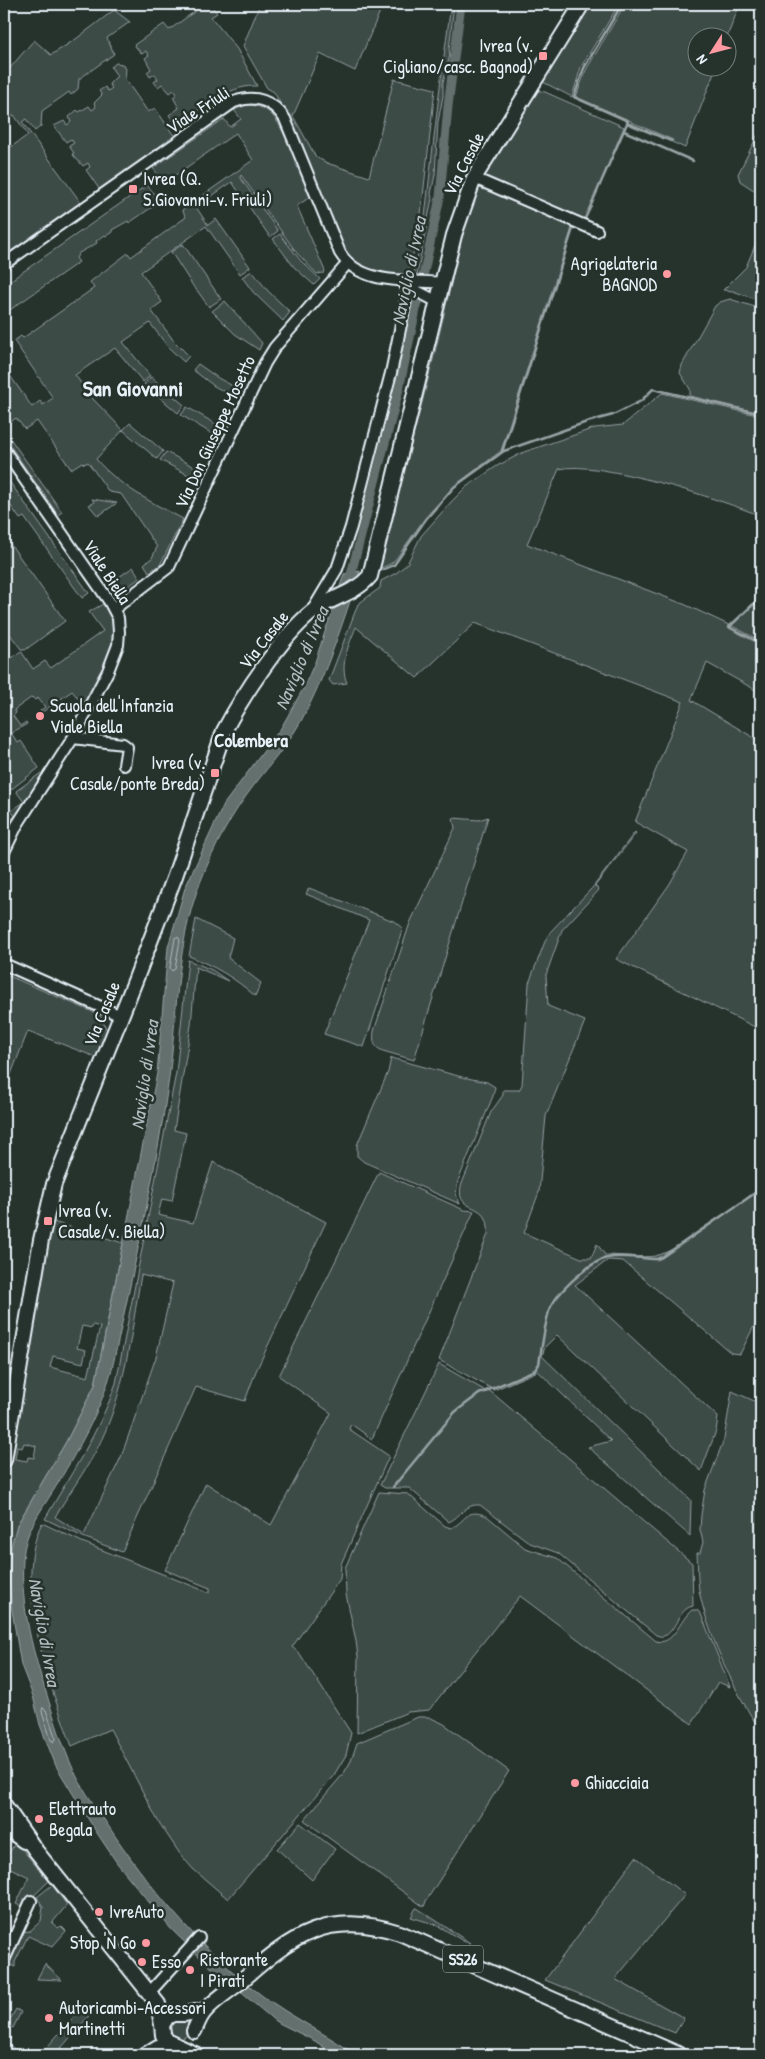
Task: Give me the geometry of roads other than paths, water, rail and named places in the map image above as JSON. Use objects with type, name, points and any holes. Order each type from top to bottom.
[{"type":"main road","name":"Via Casale","points":[[4,1460],[46,1212],[54,1184],[175,876],[224,731],[235,710],[283,642],[311,612],[362,586],[370,576],[379,545],[432,298],[461,210],[474,178],[582,4]]},
{"type":"main road","points":[[4,1805],[36,1851],[153,1999],[165,2039],[197,2055]]},
{"type":"main road","points":[[4,1826],[36,1851]]},
{"type":"main road","name":"SS26","points":[[193,2034],[205,2010],[287,1943],[304,1933],[342,1924],[374,1925],[400,1932],[680,2055]]},
{"type":"main road","points":[[153,1999],[191,2020],[197,2055]]},
{"type":"main road","name":"SS26","points":[[180,2013],[205,2010]]},
{"type":"main road","points":[[148,2053],[166,2017],[180,2013]]},
{"type":"main road","points":[[148,2053],[173,2044],[186,2043],[193,2034]]},
{"type":"street","name":"Viale Friuli","points":[[4,264],[234,102],[245,98],[268,102],[278,110],[285,120],[340,252],[347,264]]},
{"type":"street","points":[[474,178],[598,231]]},
{"type":"street","points":[[347,264],[360,272],[399,282],[410,284],[437,283]]},
{"type":"street","name":"Via Don Giuseppe Mosetto","points":[[114,609],[169,567],[265,362],[275,347],[347,264]]},
{"type":"street","points":[[410,284],[432,298]]},
{"type":"street","name":"Via Casale","points":[[311,612],[337,569],[351,527],[391,373],[407,290],[410,284]]},
{"type":"street","name":"Viale Biella","points":[[4,450],[114,609],[118,618],[118,645],[108,671],[73,738],[21,817],[4,852]]},
{"type":"street","points":[[73,738],[123,744],[127,748],[124,765]]},
{"type":"street","points":[[4,964],[120,1016]]},
{"type":"street","points":[[4,1960],[31,1901]]},
{"type":"street","points":[[153,1999],[188,1950],[199,1938]]},
{"type":"water","points":[[360,571],[334,648],[319,685],[301,721],[289,741],[246,796],[231,819],[206,868],[196,894],[184,939],[172,1055],[158,1149],[110,1377],[91,1424],[29,1532],[24,1550],[23,1567],[25,1604],[36,1658],[64,1747],[73,1769],[87,1794],[147,1880],[202,1943],[242,1980],[264,1997],[357,2055],[335,2055],[315,2041],[275,2021],[206,1963],[171,1929],[117,1863],[56,1766],[40,1725],[33,1696],[21,1665],[11,1604],[9,1574],[11,1547],[17,1525],[66,1442],[95,1385],[157,1073],[168,947],[185,888],[224,804],[281,728],[303,689],[315,662],[344,574]]},
{"type":"waterway","name":"Naviglio di Ivrea","points":[[349,582],[399,389],[440,197],[448,106],[461,4]]},
{"type":"waterway","points":[[584,221],[628,121],[574,97],[584,68],[622,4]]},
{"type":"waterway","points":[[627,123],[671,141]]},
{"type":"waterway","points":[[624,131],[693,161]]},
{"type":"waterway","points":[[502,452],[574,225]]},
{"type":"waterway","points":[[377,572],[394,565],[426,519],[454,487],[504,451],[587,422],[613,415],[641,401],[653,389],[761,414]]},
{"type":"waterway","points":[[761,597],[729,627],[761,643]]},
{"type":"waterway","points":[[393,1487],[455,1412],[479,1394],[535,1370],[539,1364],[544,1331],[552,1304],[582,1272],[607,1258],[657,1259],[662,1257],[761,1189]]},
{"type":"place","name":"Ivrea (v. Cigliano/casc. Bagnod)","points":[[543,56]]},
{"type":"place","name":"Ivrea (Q. S.Giovanni-v. Friuli)","points":[[133,189]]},
{"type":"place","name":"Agrigelateria BAGNOD","points":[[667,274]]},
{"type":"place","name":"Scuola dell'Infanzia Viale Biella","points":[[40,716]]},
{"type":"place","name":"Ivrea (v. Casale/ponte Breda)","points":[[215,773]]},
{"type":"place","name":"Ivrea (v. Casale/v. Biella)","points":[[48,1221]]},
{"type":"place","name":"Ghiacciaia","points":[[575,1783]]},
{"type":"place","name":"Elettrauto Begala","points":[[39,1819]]},
{"type":"place","name":"IvreAuto","points":[[99,1912]]},
{"type":"place","name":"Stop 'N Go","points":[[146,1943]]},
{"type":"place","name":"Esso","points":[[142,1962]]},
{"type":"place","name":"Ristorante I Pirati","points":[[190,1970]]},
{"type":"place","name":"Autoricambi-Accessori Martinetti","points":[[49,2018]]},
{"type":"district","name":"San Giovanni","points":[[133,388]]},
{"type":"district","name":"Colembera","points":[[251,740]]}]
